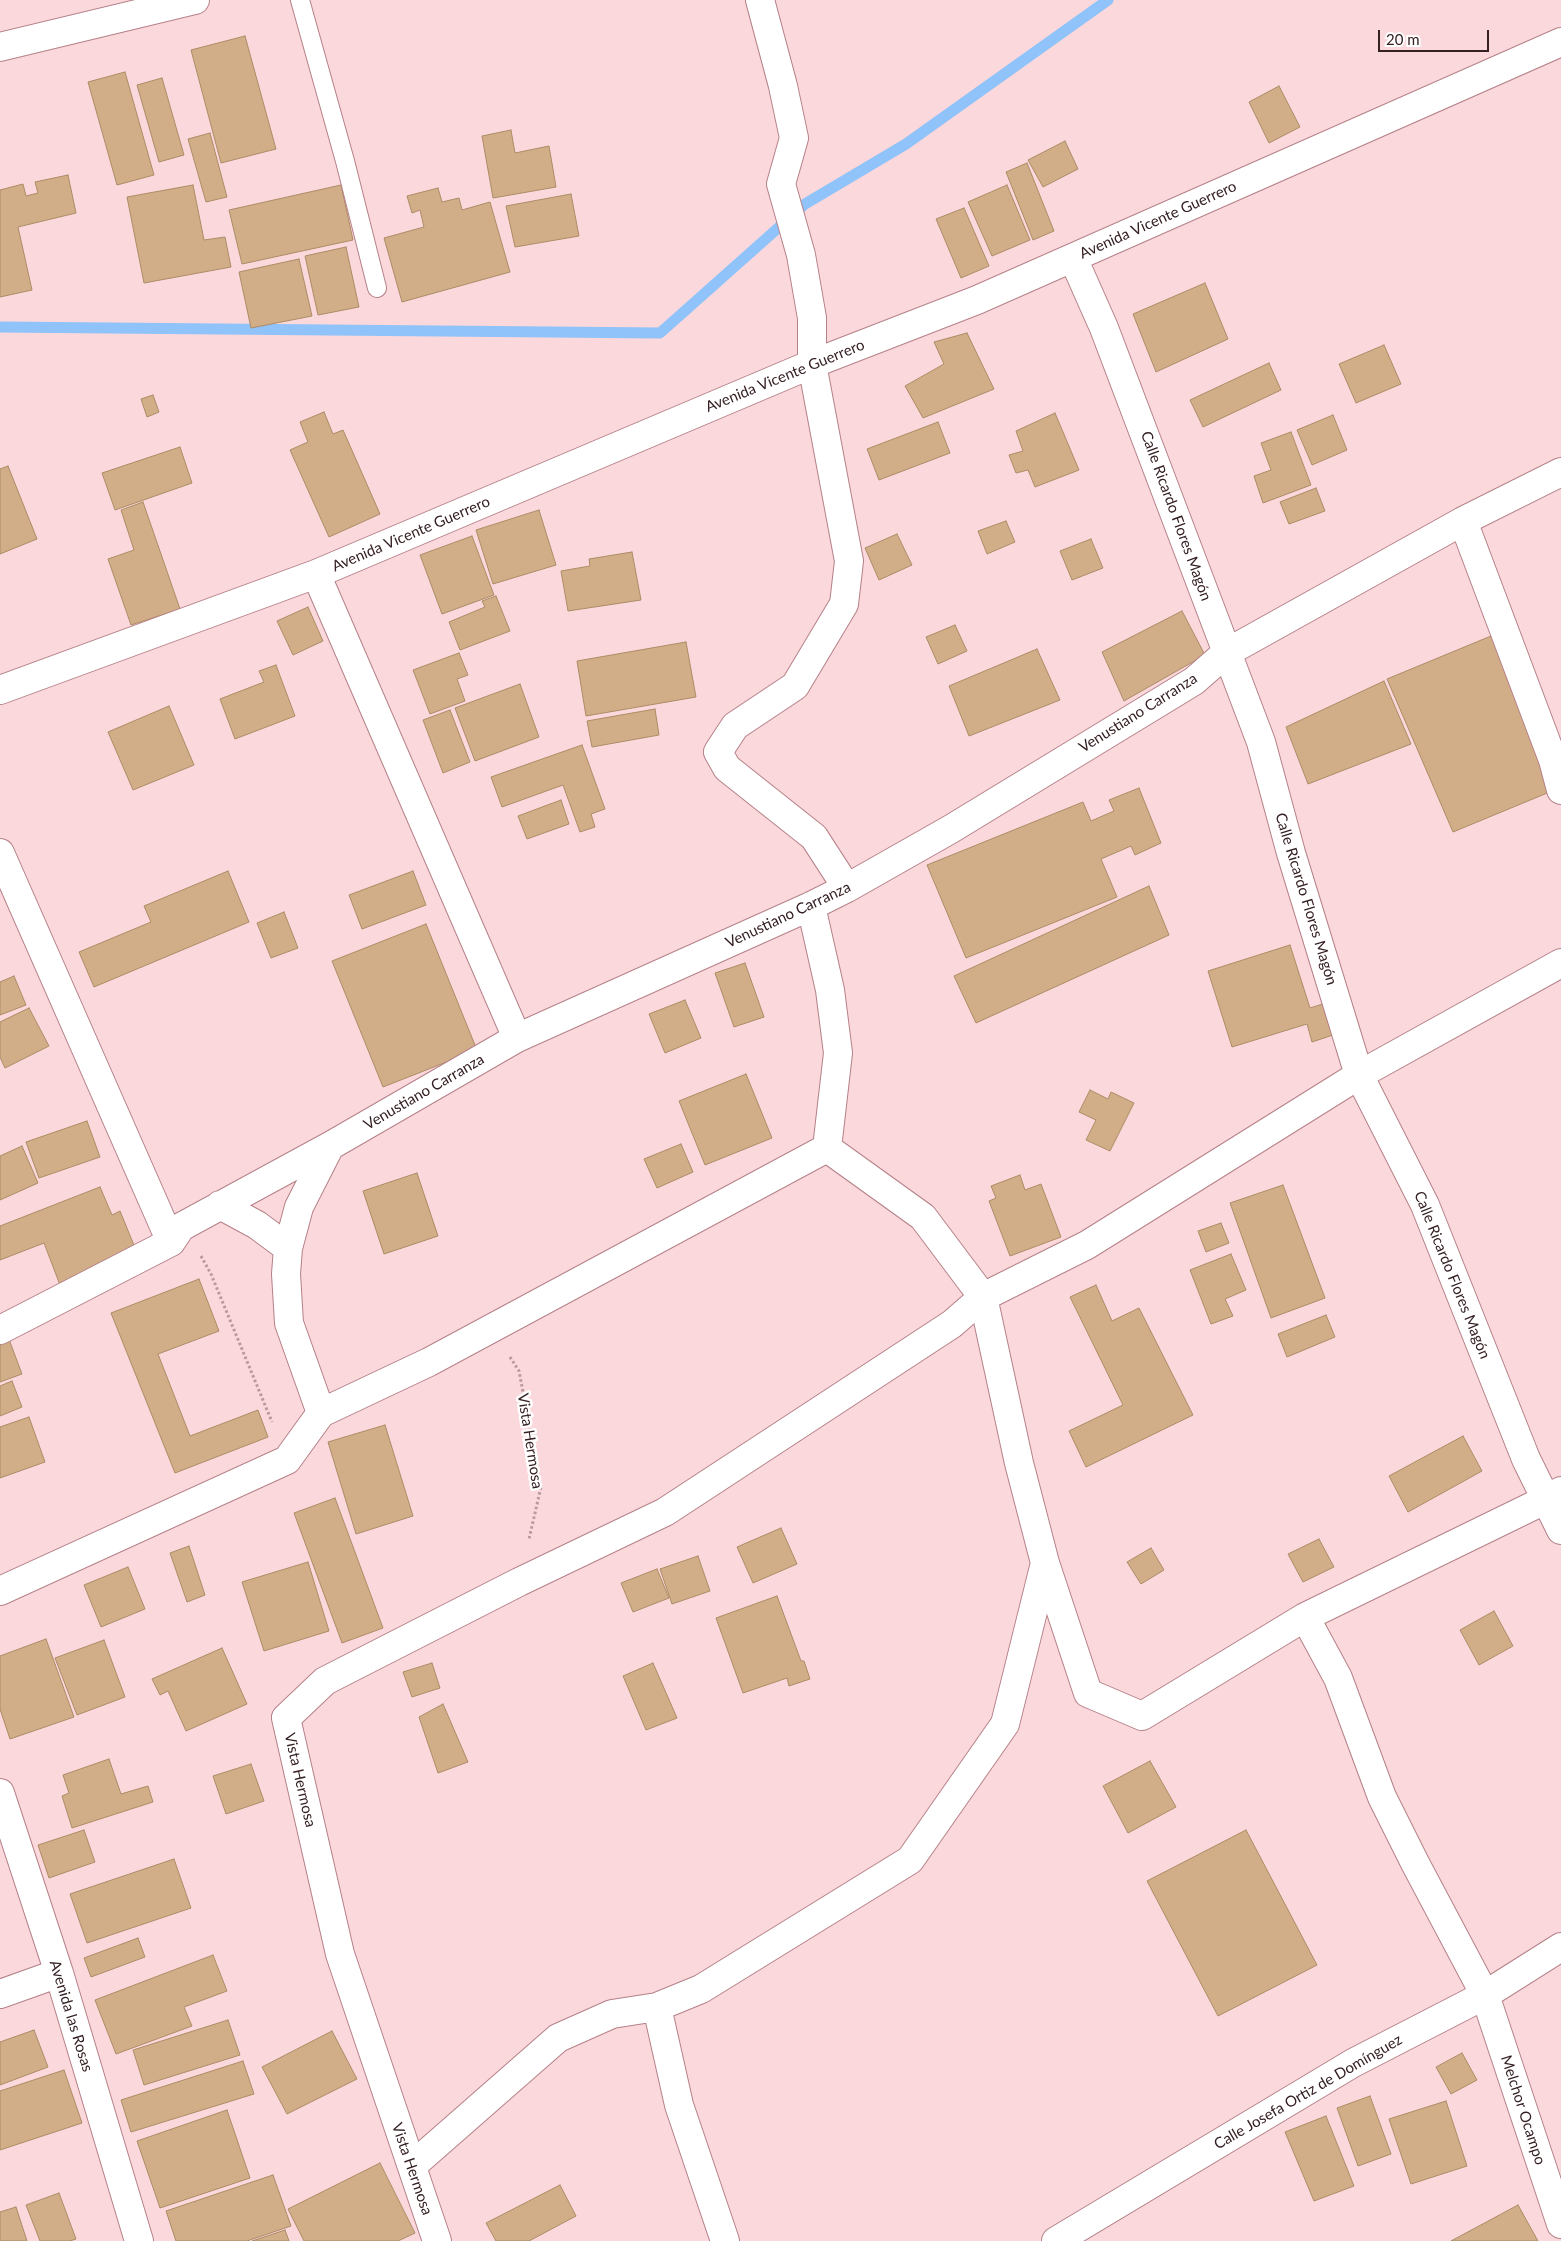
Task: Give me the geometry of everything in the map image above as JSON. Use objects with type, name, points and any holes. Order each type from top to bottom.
[{"type":"street","points":[[0,47],[195,0]]},
{"type":"street","points":[[760,0],[783,86],[794,138],[781,184],[801,256],[812,318],[812,364],[849,561],[844,604],[795,686],[734,726],[718,752],[727,768],[814,837],[847,888]]},
{"type":"street","name":"Avenida Vicente Guerrero","points":[[0,690],[316,574],[812,364],[977,300],[1561,42]]},
{"type":"street","name":"Calle Ricardo Flores Magón","points":[[1073,258],[1104,328],[1261,742],[1291,853],[1359,1075],[1425,1205],[1526,1460],[1554,1495],[1561,1530]]},
{"type":"street","name":"Venustiano Carranza","points":[[0,1330],[170,1242],[181,1227],[330,1146],[517,1038],[847,888],[951,829],[1194,681],[1226,653],[1463,521],[1561,472]]},
{"type":"street","points":[[1463,521],[1553,760],[1561,790]]},
{"type":"street","points":[[316,574],[517,1038]]},
{"type":"street","points":[[0,852],[170,1242]]},
{"type":"street","points":[[811,906],[830,990],[838,1054],[827,1148]]},
{"type":"street","points":[[519,1582],[665,1512],[952,1324],[983,1297],[1087,1245],[1359,1075],[1561,963]]},
{"type":"street","points":[[321,1413],[289,1323],[286,1274],[288,1248],[299,1207],[330,1146]]},
{"type":"street","points":[[827,1148],[922,1217],[983,1297],[1020,1463],[1045,1563],[1088,1693],[1142,1716],[1305,1617],[1554,1495]]},
{"type":"street","points":[[0,1591],[287,1460],[321,1413],[429,1362],[827,1148]]},
{"type":"street","points":[[220,1205],[257,1225],[288,1248]]},
{"type":"street","points":[[412,2166],[558,2038],[612,2014],[657,2007],[701,1989],[910,1860],[1006,1724],[1045,1563]]},
{"type":"street","name":"Vista Hermosa","points":[[437,2241],[340,1954],[286,1718],[325,1681],[519,1582]]},
{"type":"street","name":"Melchor Ocampo","points":[[1305,1617],[1338,1678],[1382,1797],[1485,1995],[1561,2224]]},
{"type":"street","name":"Avenida las Rosas","points":[[0,1792],[58,1973],[139,2241]]},
{"type":"street","name":"Calle Josefa Ortiz de Domínguez","points":[[1056,2241],[1354,2063],[1485,1995],[1561,1947]]},
{"type":"street","points":[[0,1994],[58,1973]]},
{"type":"street","points":[[657,2007],[679,2105],[725,2241]]},
{"type":"lane","points":[[300,0],[345,161],[377,288]]},
{"type":"path","points":[[170,1242],[194,1244],[211,1274],[287,1460]]},
{"type":"path","name":"Vista Hermosa","points":[[492,1329],[519,1371],[540,1487],[519,1582]]},
{"type":"building","points":[[245,36],[276,149],[221,163],[191,50]]},
{"type":"building","points":[[125,72],[154,175],[117,185],[88,82]]},
{"type":"building","points":[[162,78],[184,155],[159,162],[137,85]]},
{"type":"building","points":[[1279,86],[1300,127],[1269,143],[1249,102]]},
{"type":"building","points":[[511,130],[515,153],[549,146],[556,187],[493,198],[482,136]]},
{"type":"building","points":[[210,133],[227,197],[206,202],[188,139]]},
{"type":"building","points":[[1065,141],[1078,169],[1043,187],[1028,160]]},
{"type":"building","points":[[1027,163],[1054,231],[1033,240],[1006,172]]},
{"type":"building","points":[[68,175],[76,213],[18,227],[32,290],[0,297],[0,190],[23,184],[26,196],[38,193],[35,182]]},
{"type":"building","points":[[193,185],[204,240],[225,237],[231,267],[144,283],[127,197]]},
{"type":"building","points":[[341,185],[353,240],[242,264],[229,210]]},
{"type":"building","points":[[1007,185],[1030,240],[992,256],[968,202]]},
{"type":"building","points":[[438,188],[442,202],[459,198],[462,210],[490,202],[510,272],[402,302],[384,238],[424,227],[420,210],[412,213],[407,196]]},
{"type":"building","points":[[571,194],[579,236],[515,247],[506,206]]},
{"type":"building","points":[[964,208],[989,266],[961,278],[936,219]]},
{"type":"building","points":[[346,247],[359,307],[318,315],[305,256]]},
{"type":"building","points":[[299,259],[312,316],[251,328],[239,272]]},
{"type":"building","points":[[1205,283],[1228,339],[1156,372],[1133,314]]},
{"type":"building","points":[[967,333],[994,389],[923,418],[905,386],[944,364],[934,342]]},
{"type":"building","points":[[1384,345],[1401,384],[1356,403],[1339,364]]},
{"type":"building","points":[[1269,363],[1281,390],[1203,427],[1190,400]]},
{"type":"building","points":[[153,395],[159,412],[147,417],[141,399]]},
{"type":"building","points":[[324,412],[333,434],[343,430],[380,514],[329,537],[290,450],[308,442],[300,422]]},
{"type":"building","points":[[1055,413],[1079,470],[1035,487],[1028,470],[1016,473],[1009,455],[1023,451],[1016,431]]},
{"type":"building","points":[[1333,415],[1347,450],[1312,465],[1297,430]]},
{"type":"building","points":[[938,422],[950,453],[879,480],[867,449]]},
{"type":"building","points":[[1291,432],[1311,485],[1263,503],[1254,476],[1271,470],[1261,443]]},
{"type":"building","points":[[180,447],[192,483],[115,510],[102,473]]},
{"type":"building","points":[[8,466],[37,539],[0,554],[0,469]]},
{"type":"building","points":[[1316,488],[1325,511],[1289,524],[1280,502]]},
{"type":"building","points":[[143,502],[180,609],[131,625],[108,559],[134,550],[121,510]]},
{"type":"building","points":[[539,510],[556,565],[493,584],[476,530]]},
{"type":"building","points":[[1006,521],[1015,542],[987,554],[978,531]]},
{"type":"building","points":[[897,534],[912,565],[879,580],[865,548]]},
{"type":"building","points":[[472,536],[494,595],[442,614],[420,555]]},
{"type":"building","points":[[1091,539],[1103,568],[1072,580],[1060,551]]},
{"type":"building","points":[[632,552],[641,600],[568,611],[561,571],[590,566],[589,559]]},
{"type":"building","points":[[496,596],[510,631],[460,650],[449,622],[485,607],[482,601]]},
{"type":"building","points":[[308,607],[323,641],[293,655],[277,621]]},
{"type":"building","points":[[1182,611],[1205,655],[1124,701],[1102,652]]},
{"type":"building","points":[[955,625],[967,651],[938,664],[926,637]]},
{"type":"building","points":[[1491,636],[1557,789],[1453,832],[1387,679]]},
{"type":"building","points":[[686,642],[696,697],[586,716],[577,661]]},
{"type":"building","points":[[1037,649],[1060,700],[969,736],[949,686]]},
{"type":"building","points":[[459,653],[468,675],[457,679],[465,701],[430,714],[413,670]]},
{"type":"building","points":[[276,665],[295,716],[235,739],[220,699],[264,682],[259,671]]},
{"type":"building","points":[[1384,681],[1411,744],[1308,784],[1286,727]]},
{"type":"building","points":[[520,684],[539,737],[475,761],[455,708]]},
{"type":"building","points":[[169,706],[194,765],[133,790],[108,732]]},
{"type":"building","points":[[655,709],[659,735],[592,747],[587,721]]},
{"type":"building","points":[[450,710],[470,762],[443,773],[423,720]]},
{"type":"building","points":[[582,745],[605,809],[591,814],[595,827],[580,832],[563,785],[502,807],[491,777]]},
{"type":"building","points":[[1139,788],[1161,843],[1135,855],[1131,846],[1101,859],[1117,897],[966,958],[927,865],[1083,802],[1091,821],[1114,811],[1109,800]]},
{"type":"building","points":[[561,800],[569,824],[527,839],[518,816]]},
{"type":"building","points":[[228,871],[249,922],[94,987],[79,952],[151,922],[144,906]]},
{"type":"building","points":[[413,871],[426,905],[362,929],[349,895]]},
{"type":"building","points":[[1149,886],[1169,935],[976,1023],[954,976]]},
{"type":"building","points":[[284,912],[298,948],[271,958],[257,923]]},
{"type":"building","points":[[426,924],[477,1050],[383,1087],[332,961]]},
{"type":"building","points":[[1290,945],[1310,1008],[1329,1002],[1339,1033],[1312,1042],[1307,1024],[1232,1047],[1208,971]]},
{"type":"building","points":[[745,963],[764,1017],[734,1027],[715,973]]},
{"type":"building","points":[[14,976],[26,1005],[0,1015],[0,982]]},
{"type":"building","points":[[685,1000],[701,1038],[665,1053],[649,1014]]},
{"type":"building","points":[[29,1008],[49,1046],[5,1068],[0,1057],[0,1022]]},
{"type":"building","points":[[746,1074],[772,1138],[705,1165],[679,1101]]},
{"type":"building","points":[[1090,1090],[1108,1099],[1111,1092],[1134,1103],[1110,1151],[1086,1140],[1096,1120],[1079,1112]]},
{"type":"building","points":[[87,1121],[100,1157],[39,1178],[26,1142]]},
{"type":"building","points":[[681,1144],[693,1172],[657,1188],[644,1159]]},
{"type":"building","points":[[22,1146],[38,1183],[0,1200],[0,1156]]},
{"type":"building","points":[[417,1173],[438,1236],[384,1254],[363,1191]]},
{"type":"building","points":[[1020,1175],[1025,1190],[1041,1184],[1061,1237],[1010,1256],[989,1201],[996,1198],[991,1186]]},
{"type":"building","points":[[1283,1185],[1325,1298],[1271,1318],[1230,1203]]},
{"type":"building","points":[[100,1187],[112,1215],[120,1211],[138,1255],[60,1285],[44,1243],[0,1260],[0,1226]]},
{"type":"building","points":[[1221,1223],[1229,1243],[1206,1252],[1198,1231]]},
{"type":"building","points":[[1231,1254],[1246,1290],[1225,1299],[1233,1316],[1211,1324],[1190,1270]]},
{"type":"building","points":[[199,1279],[219,1331],[158,1354],[190,1436],[258,1410],[268,1437],[175,1473],[111,1313]]},
{"type":"building","points":[[1096,1285],[1112,1321],[1139,1308],[1193,1415],[1086,1467],[1069,1431],[1123,1405],[1070,1297]]},
{"type":"building","points":[[1326,1315],[1335,1337],[1287,1357],[1278,1334]]},
{"type":"building","points":[[7,1334],[22,1374],[0,1382],[0,1337]]},
{"type":"building","points":[[12,1381],[22,1407],[0,1416],[0,1386]]},
{"type":"building","points":[[29,1417],[45,1462],[0,1478],[0,1427]]},
{"type":"building","points":[[385,1425],[413,1516],[356,1534],[328,1442]]},
{"type":"building","points":[[1463,1436],[1482,1471],[1408,1512],[1389,1476]]},
{"type":"building","points":[[335,1498],[383,1628],[342,1643],[294,1513]]},
{"type":"building","points":[[781,1528],[797,1564],[753,1583],[737,1547]]},
{"type":"building","points":[[1319,1539],[1334,1567],[1303,1582],[1288,1554]]},
{"type":"building","points":[[189,1546],[205,1595],[187,1602],[170,1553]]},
{"type":"building","points":[[1151,1548],[1164,1570],[1141,1584],[1127,1562]]},
{"type":"building","points":[[698,1556],[710,1591],[672,1604],[660,1569]]},
{"type":"building","points":[[308,1562],[329,1631],[264,1651],[242,1582]]},
{"type":"building","points":[[128,1567],[145,1609],[101,1627],[84,1585]]},
{"type":"building","points":[[657,1569],[669,1598],[633,1612],[621,1583]]},
{"type":"building","points":[[777,1596],[801,1661],[804,1661],[810,1679],[789,1686],[787,1678],[743,1693],[716,1618]]},
{"type":"building","points":[[1494,1611],[1513,1646],[1479,1665],[1460,1630]]},
{"type":"building","points":[[46,1639],[74,1717],[10,1739],[0,1709],[0,1656]]},
{"type":"building","points":[[104,1640],[125,1697],[77,1715],[55,1658]]},
{"type":"building","points":[[222,1648],[247,1704],[186,1731],[168,1691],[160,1695],[152,1679]]},
{"type":"building","points":[[432,1663],[440,1688],[412,1697],[403,1672]]},
{"type":"building","points":[[653,1663],[677,1718],[646,1730],[623,1676]]},
{"type":"building","points":[[443,1704],[468,1762],[438,1773],[419,1717]]},
{"type":"building","points":[[109,1759],[121,1794],[148,1786],[153,1802],[72,1828],[62,1796],[69,1793],[63,1775]]},
{"type":"building","points":[[1150,1761],[1176,1807],[1128,1833],[1103,1786]]},
{"type":"building","points":[[251,1764],[264,1801],[226,1814],[213,1776]]},
{"type":"building","points":[[84,1830],[95,1862],[49,1878],[38,1845]]},
{"type":"building","points":[[1246,1830],[1317,1965],[1218,2016],[1147,1881]]},
{"type":"building","points":[[174,1859],[191,1908],[87,1943],[70,1894]]},
{"type":"building","points":[[138,1938],[145,1957],[91,1977],[84,1958]]},
{"type":"building","points":[[213,1955],[227,1991],[184,2007],[192,2026],[116,2054],[95,2000]]},
{"type":"building","points":[[228,2020],[240,2055],[144,2085],[133,2050]]},
{"type":"building","points":[[34,2030],[48,2067],[0,2085],[0,2042]]},
{"type":"building","points":[[332,2031],[357,2079],[287,2114],[262,2067]]},
{"type":"building","points":[[1462,2053],[1477,2080],[1451,2094],[1436,2067]]},
{"type":"building","points":[[243,2061],[254,2094],[131,2132],[121,2100]]},
{"type":"building","points":[[64,2070],[82,2123],[0,2150],[0,2091]]},
{"type":"building","points":[[1370,2096],[1391,2154],[1358,2166],[1337,2108]]},
{"type":"building","points":[[1446,2101],[1467,2166],[1411,2184],[1389,2119]]},
{"type":"building","points":[[227,2110],[250,2178],[160,2208],[137,2141]]},
{"type":"building","points":[[1326,2116],[1354,2186],[1314,2201],[1285,2132]]},
{"type":"building","points":[[380,2163],[415,2233],[398,2241],[304,2241],[288,2209]]},
{"type":"building","points":[[273,2175],[291,2226],[247,2241],[176,2241],[166,2211]]},
{"type":"building","points":[[560,2185],[576,2216],[529,2241],[496,2241],[486,2223]]},
{"type":"building","points":[[59,2193],[76,2239],[70,2241],[40,2241],[26,2205]]},
{"type":"building","points":[[1518,2205],[1538,2241],[1451,2241]]},
{"type":"building","points":[[16,2207],[27,2241],[0,2241],[0,2212]]},
{"type":"building","points":[[285,2230],[289,2241],[252,2241]]},
{"type":"waterway","points":[[0,327],[660,333],[805,204],[906,144],[1108,0]]}]
